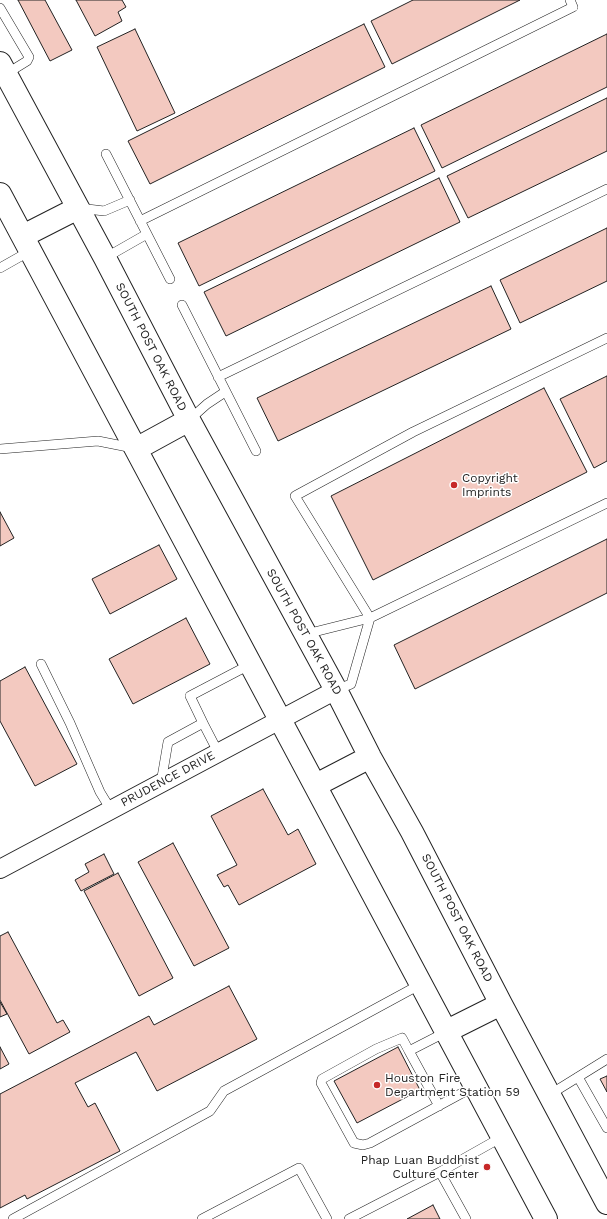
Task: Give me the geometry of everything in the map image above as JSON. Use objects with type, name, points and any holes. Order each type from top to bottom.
[{"type":"main road","name":"SOUTH POST OAK ROAD","points":[[3,68],[105,258],[189,420],[336,690],[370,757],[412,832],[501,1004],[607,1202]]},
{"type":"main road","points":[[0,194],[252,664],[546,1219]]},
{"type":"main road","points":[[27,244],[78,208]]},
{"type":"main road","points":[[136,449],[189,420]]},
{"type":"main road","points":[[316,785],[370,757]]},
{"type":"main road","points":[[447,1031],[501,1004]]},
{"type":"street","name":"PRUDENCE DRIVE","points":[[0,869],[336,690]]},
{"type":"lane","points":[[140,221],[573,7],[570,0]]},
{"type":"lane","points":[[0,8],[29,57],[27,62],[3,68]]},
{"type":"lane","points":[[106,154],[170,279]]},
{"type":"lane","points":[[218,377],[607,189]]},
{"type":"lane","points":[[78,208],[104,210],[130,200]]},
{"type":"lane","points":[[105,258],[147,234]]},
{"type":"lane","points":[[0,268],[27,244]]},
{"type":"lane","points":[[182,306],[256,452]]},
{"type":"lane","points":[[336,690],[350,684],[370,618],[295,496],[413,432],[607,338]]},
{"type":"lane","points":[[189,420],[207,404],[225,392]]},
{"type":"lane","points":[[0,449],[98,441],[136,449]]},
{"type":"lane","points":[[305,635],[370,618],[607,502]]},
{"type":"lane","points":[[41,664],[70,723],[100,792],[110,810]]},
{"type":"lane","points":[[218,752],[190,696],[252,664]]},
{"type":"lane","points":[[161,783],[168,742],[203,723]]},
{"type":"lane","points":[[13,1219],[210,1111],[224,1091],[421,984]]},
{"type":"lane","points":[[409,1051],[447,1031]]},
{"type":"lane","points":[[439,1106],[402,1038],[376,1049],[322,1079],[321,1083],[354,1143],[363,1145],[370,1144],[439,1106],[475,1086]]},
{"type":"lane","points":[[549,1095],[607,1059]]},
{"type":"lane","points":[[578,1077],[607,1128]]},
{"type":"lane","points":[[349,1219],[440,1172],[502,1137]]},
{"type":"lane","points":[[202,1219],[299,1168],[327,1219]]},
{"type":"lane","points":[[440,1172],[466,1219]]},
{"type":"building","points":[[18,0],[45,0],[72,50],[50,61]]},
{"type":"building","points":[[76,0],[122,0],[126,7],[118,12],[122,21],[95,36]]},
{"type":"building","points":[[413,0],[520,0],[392,64],[371,21]]},
{"type":"building","points":[[364,24],[385,67],[150,184],[128,141]]},
{"type":"building","points":[[135,29],[175,113],[137,131],[97,47]]},
{"type":"building","points":[[607,34],[607,87],[442,168],[421,125]]},
{"type":"building","points":[[607,98],[607,151],[468,218],[447,176]]},
{"type":"building","points":[[414,128],[435,171],[199,286],[178,243]]},
{"type":"building","points":[[439,178],[460,222],[226,336],[204,292]]},
{"type":"building","points":[[607,228],[607,281],[520,323],[500,280]]},
{"type":"building","points":[[491,286],[511,329],[278,441],[257,398]]},
{"type":"building","points":[[607,376],[607,461],[594,468],[560,399]]},
{"type":"building","points":[[544,388],[587,472],[373,580],[331,496]]},
{"type":"building","points":[[0,512],[14,538],[0,546]]},
{"type":"building","points":[[607,539],[607,593],[415,689],[394,645]]},
{"type":"building","points":[[159,545],[177,579],[110,614],[92,579]]},
{"type":"building","points":[[186,618],[210,664],[133,704],[109,659]]},
{"type":"building","points":[[25,667],[77,764],[35,786],[0,721],[0,681]]},
{"type":"building","points":[[263,789],[288,835],[298,829],[316,864],[239,905],[228,885],[224,887],[217,875],[237,865],[211,816]]},
{"type":"building","points":[[173,843],[229,948],[194,966],[138,862]]},
{"type":"building","points":[[104,854],[114,874],[81,891],[75,880],[89,872],[85,864]]},
{"type":"building","points":[[118,873],[173,978],[139,996],[84,891]]},
{"type":"building","points":[[8,932],[57,1023],[63,1020],[70,1032],[29,1054],[0,1000],[0,936]]},
{"type":"building","points":[[229,986],[257,1039],[157,1091],[136,1052],[75,1083],[88,1107],[95,1103],[120,1151],[27,1199],[25,1195],[0,1208],[0,1094],[149,1016],[154,1025]]},
{"type":"building","points":[[0,1002],[7,1014],[0,1017]]},
{"type":"building","points":[[0,1047],[9,1064],[0,1069]]},
{"type":"building","name":"Houston Fire Department Station 59","points":[[398,1047],[420,1090],[357,1123],[334,1081]]},
{"type":"building","points":[[607,1076],[607,1092],[600,1079]]},
{"type":"building","points":[[433,1205],[440,1219],[407,1219]]},
{"type":"place","name":"Copyright Imprints","points":[[454,485]]},
{"type":"place","name":"Houston Fire Department Station 59","points":[[377,1085]]},
{"type":"place","name":"Phap Luan Buddhist Culture Center","points":[[487,1167]]}]
